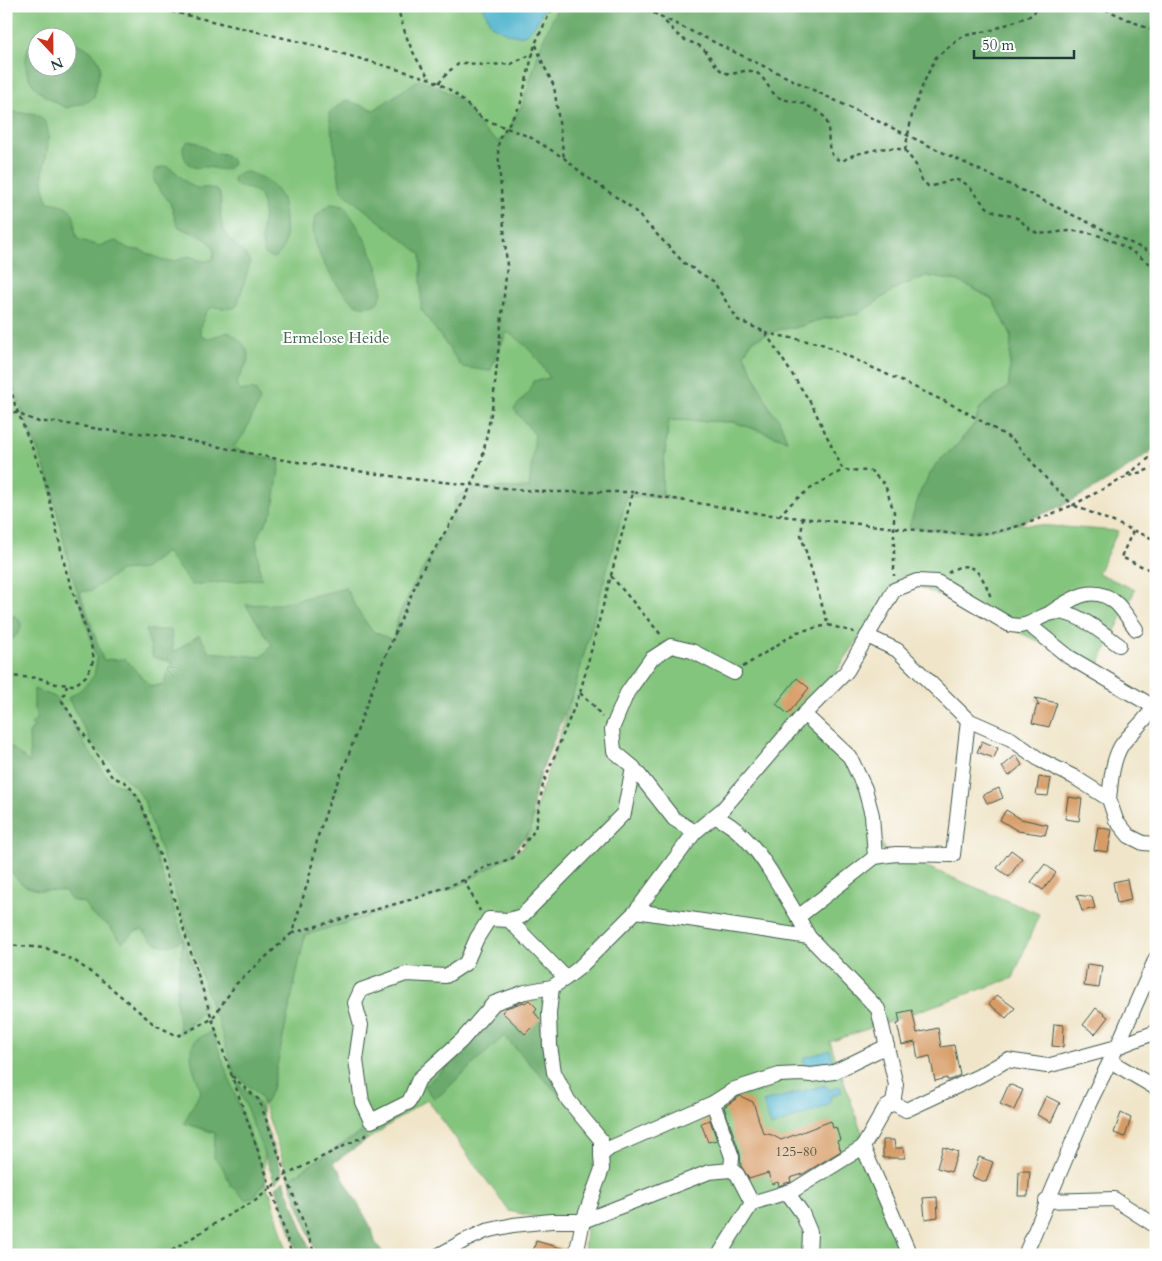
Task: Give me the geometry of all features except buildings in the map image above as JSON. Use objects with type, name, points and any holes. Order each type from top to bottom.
[{"type":"lane","points":[[633,767],[624,813],[522,916],[508,920],[489,919],[477,938],[466,963],[446,976],[406,974],[361,990],[355,1003],[361,1025],[356,1060],[362,1102],[371,1121],[409,1102],[419,1079],[462,1040],[494,1003],[525,992],[552,987],[566,978],[579,968],[636,911],[695,832],[715,817],[804,714],[847,671],[894,590],[917,581],[937,582],[1010,625],[1020,626],[1050,613],[1083,594],[1099,594],[1116,603],[1136,629]]},
{"type":"lane","points":[[1050,613],[1060,612],[1084,620],[1119,645]]},
{"type":"lane","points":[[1028,624],[1069,658],[1155,705],[1122,746],[1112,769],[1109,799],[1116,820],[1129,836],[1143,843],[1156,844]]},
{"type":"lane","points":[[867,636],[898,650],[968,720],[1011,739],[1040,760],[1074,777],[1109,799]]},
{"type":"lane","points":[[695,832],[674,819],[633,767],[614,751],[612,729],[627,693],[651,658],[672,646],[692,651],[734,673]]},
{"type":"lane","points":[[804,714],[850,757],[865,789],[872,815],[875,857]]},
{"type":"lane","points":[[798,917],[875,857],[896,854],[952,855],[968,720]]},
{"type":"lane","points":[[715,817],[727,822],[743,835],[771,872],[809,937],[878,1009],[896,1085],[893,1103]]},
{"type":"lane","points":[[636,911],[809,937]]},
{"type":"lane","points":[[508,920],[566,978]]},
{"type":"lane","points":[[1025,1255],[1086,1108],[1117,1047],[1156,958]]},
{"type":"lane","points":[[552,987],[549,1013],[550,1046],[554,1072],[568,1100],[601,1140],[602,1169],[583,1221],[576,1255]]},
{"type":"lane","points":[[893,1103],[906,1110],[979,1076],[1007,1060],[1048,1066],[1117,1047],[1156,1032]]},
{"type":"lane","points":[[601,1155],[610,1148],[713,1103],[735,1088],[780,1075],[811,1075],[834,1072],[887,1046]]},
{"type":"lane","points":[[1110,1062],[1156,1088]]},
{"type":"lane","points":[[713,1103],[732,1157],[732,1170]]},
{"type":"lane","points":[[719,1255],[752,1204],[794,1190],[863,1147],[884,1108],[893,1103]]},
{"type":"lane","points":[[863,1147],[910,1255]]},
{"type":"lane","points":[[438,1255],[486,1231],[513,1225],[551,1221],[583,1221],[709,1172],[732,1170],[737,1174],[752,1204]]},
{"type":"lane","points":[[787,1192],[802,1213],[810,1232],[809,1255]]},
{"type":"lane","points":[[1046,1201],[1114,1199],[1156,1226]]},
{"type":"path","points":[[148,6],[305,43],[431,79],[452,91],[484,119],[530,137],[564,158],[584,175],[632,208],[684,263],[713,281],[738,320],[765,332],[822,344],[961,409],[1013,440],[1051,484],[1073,505],[1124,478],[1156,453]]},
{"type":"path","points":[[397,6],[410,48],[419,64],[431,79]]},
{"type":"path","points":[[6,945],[46,948],[75,961],[103,981],[155,1025],[178,1036],[212,1018],[236,984],[292,933],[310,878],[318,836],[377,676],[421,572],[465,499],[482,460],[493,403],[507,266],[498,151],[500,140],[520,106],[536,44],[553,6]]},
{"type":"path","points":[[640,6],[1156,255]]},
{"type":"path","points":[[905,150],[912,115],[923,84],[936,57],[964,36],[992,30],[1032,15],[1039,6]]},
{"type":"path","points":[[1098,6],[1156,32]]},
{"type":"path","points":[[660,16],[684,40],[702,48],[714,60],[720,70],[731,75],[751,71],[761,75],[769,88],[778,97],[804,104],[823,115],[827,123],[830,153],[837,160],[844,161],[856,153],[868,152],[878,148],[891,147],[905,150],[916,165],[921,179],[928,186],[934,187],[953,180],[963,182],[989,209],[1018,218],[1029,229],[1037,233],[1068,230],[1085,231],[1104,237],[1140,256],[1156,268]]},
{"type":"path","points":[[536,44],[554,86],[564,158]]},
{"type":"path","points":[[438,83],[460,63],[483,65],[511,64],[534,53]]},
{"type":"path","points":[[765,332],[812,406],[832,442],[843,470]]},
{"type":"path","points":[[6,371],[18,414],[45,480],[66,571],[94,659],[86,676],[75,685],[67,685],[39,678],[6,676]]},
{"type":"path","points":[[6,409],[39,422],[55,422],[112,431],[163,435],[219,448],[412,479],[546,492],[633,492]]},
{"type":"path","points":[[1124,478],[1156,468]]},
{"type":"path","points":[[779,516],[788,505],[824,480],[843,470],[872,471],[885,485],[894,512],[894,590]]},
{"type":"path","points":[[804,518],[802,535],[828,625]]},
{"type":"path","points":[[1133,531],[1121,557],[1148,569]]},
{"type":"path","points":[[937,582],[956,568],[967,567],[977,571],[986,582],[998,618]]},
{"type":"path","points":[[611,576],[672,646]]},
{"type":"path","points":[[734,673],[797,632],[828,625],[867,636]]},
{"type":"path","points":[[67,685],[62,701],[112,777],[124,782],[141,803],[292,1255]]},
{"type":"path","points":[[580,693],[594,706],[612,729]]},
{"type":"path","points":[[464,880],[479,910],[489,919]]},
{"type":"path","points":[[232,1075],[259,1100],[315,1255]]},
{"type":"path","points":[[165,1255],[230,1214],[255,1201],[286,1175],[374,1131],[371,1121]]},
{"type":"green space","name":"Ermelose Heide","points":[[6,6],[800,6],[630,496],[679,499],[663,496],[662,479],[669,420],[734,422],[786,440],[778,417],[771,411],[744,354],[753,340],[781,329],[795,328],[822,319],[858,314],[898,287],[926,276],[959,281],[992,299],[1011,334],[1009,386],[980,408],[975,423],[958,444],[936,464],[913,516],[1118,531],[1098,573],[1135,590],[1097,668],[900,578],[808,713],[853,759],[884,849],[1039,914],[1013,978],[830,1042],[905,1255],[584,1255],[586,1228],[509,1211],[427,1099],[293,1190],[264,1105],[305,936],[262,1100],[265,1180],[288,1255],[6,1255]],"holes":[[[607,564],[574,691],[523,848],[506,855],[524,828]]]},
{"type":"green space","points":[[558,6],[1156,6],[1156,452],[1153,450],[1113,477],[1068,502],[1021,522],[974,531],[949,531],[909,527],[921,490],[936,464],[958,444],[975,423],[980,408],[1009,386],[1011,334],[992,299],[959,281],[926,276],[898,287],[858,314],[822,319],[795,328],[781,329],[753,340],[744,354],[771,411],[778,417],[787,440],[734,422],[669,420],[662,479],[663,496],[627,496],[574,691],[535,786],[531,830],[509,856],[463,884],[421,901],[305,935],[272,1089],[264,1105],[259,1095],[234,1073],[144,801],[138,790],[91,741],[68,698],[80,690],[94,676],[97,660],[71,570],[49,479],[19,403],[6,356],[6,108],[14,112],[35,114],[44,121],[47,128],[48,144],[43,178],[48,202],[66,206],[72,212],[78,239],[99,246],[116,241],[129,249],[140,250],[165,261],[175,261],[189,256],[202,261],[213,259],[214,252],[208,241],[179,227],[169,202],[156,185],[155,170],[165,166],[173,170],[195,188],[211,188],[219,192],[221,221],[224,231],[230,240],[249,259],[250,263],[237,306],[227,309],[213,307],[209,309],[203,320],[200,332],[201,336],[207,339],[228,332],[240,341],[247,350],[248,361],[236,386],[241,391],[251,389],[256,391],[260,400],[244,434],[233,448],[280,462],[273,510],[256,540],[261,579],[192,585],[166,552],[144,569],[120,571],[92,590],[80,592],[103,660],[125,659],[151,687],[163,684],[173,662],[153,657],[146,630],[171,630],[173,653],[199,635],[209,652],[262,657],[272,645],[246,605],[280,604],[346,588],[356,608],[372,631],[393,640],[398,617],[410,592],[452,518],[456,497],[477,487],[529,488],[535,435],[514,409],[529,392],[533,381],[550,378],[532,352],[521,341],[507,332],[490,371],[462,367],[421,309],[421,254],[341,191],[329,113],[346,100],[374,110],[420,79],[457,98],[487,134],[500,142],[511,127],[514,118],[522,106],[541,45]]},
{"type":"green space","points":[[78,44],[90,50],[100,64],[94,97],[67,108],[48,98],[29,78],[78,78]]},
{"type":"green space","points":[[28,47],[28,75],[26,69]]},
{"type":"green space","points":[[188,141],[212,152],[227,156],[233,163],[224,170],[210,167],[193,167],[186,161],[183,153],[183,147]]},
{"type":"green space","points":[[247,172],[267,181],[282,200],[285,220],[285,241],[282,251],[273,258],[266,255],[263,248],[264,210],[260,196],[255,191],[239,187],[233,182],[237,174]]},
{"type":"green space","points":[[331,204],[344,206],[373,257],[382,287],[380,298],[373,305],[358,305],[350,299],[333,279],[319,252],[314,238],[313,226],[317,215]]},
{"type":"green space","points":[[15,616],[21,624],[21,628],[17,635],[6,644],[6,617]]},
{"type":"green space","points":[[34,689],[55,697],[110,781],[122,786],[132,794],[138,803],[206,1006],[180,1034],[176,999],[183,939],[168,946],[152,940],[143,930],[136,931],[122,942],[108,925],[93,916],[84,903],[71,900],[65,891],[37,890],[24,885],[6,864],[6,743],[30,763],[29,734],[35,727],[31,724],[36,721]]},
{"type":"green space","points":[[527,1001],[537,1015],[548,1057],[563,1099],[504,1036],[440,1095],[434,1098],[424,1086],[467,1050],[492,1018],[512,1002]]},
{"type":"green space","points":[[212,1031],[266,1181],[255,1196],[246,1200],[231,1186],[222,1166],[214,1158],[215,1133],[184,1123],[201,1091],[191,1059],[192,1047],[197,1039]]},
{"type":"green space","points":[[237,1083],[258,1103],[283,1175],[275,1183]]},
{"type":"green space","points":[[361,1132],[367,1139],[333,1163],[339,1170],[372,1229],[375,1242],[385,1255],[317,1255],[290,1178]]},
{"type":"green space","points":[[284,1181],[312,1255],[298,1255],[276,1187]]},
{"type":"water","points":[[483,6],[545,7],[529,32],[518,36],[491,25]]},
{"type":"water","points":[[830,1050],[834,1065],[807,1072],[803,1058]]},
{"type":"water","points":[[825,1085],[830,1090],[840,1086],[842,1092],[831,1096],[829,1105],[771,1127],[763,1102]]}]
